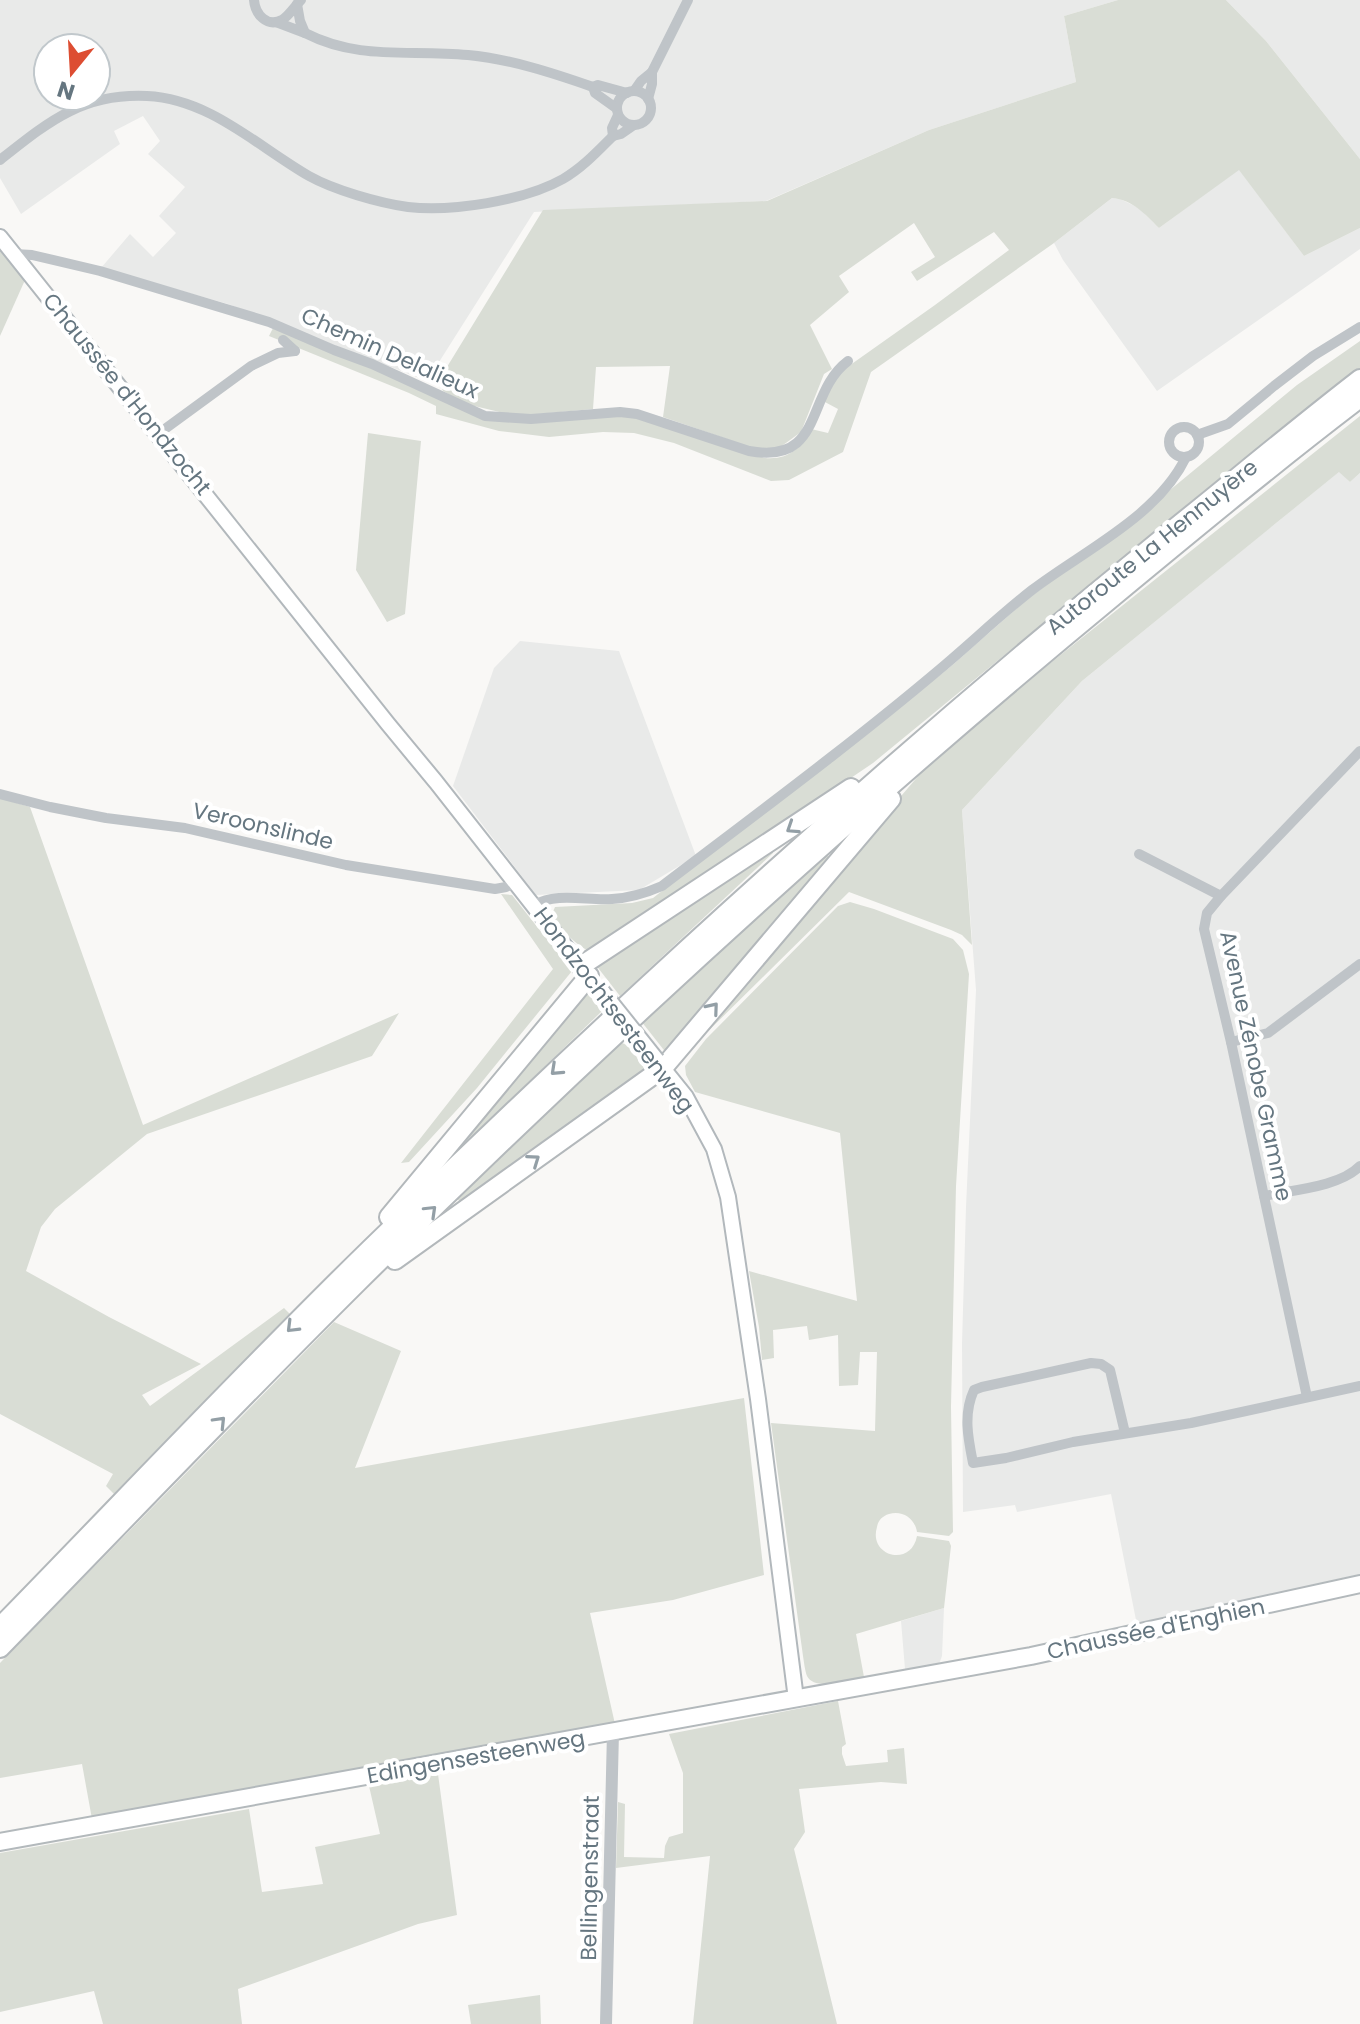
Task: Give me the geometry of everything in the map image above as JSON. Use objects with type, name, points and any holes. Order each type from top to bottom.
[{"type":"highway","name":"Autoroute La Hennuyère","points":[[947,726],[1052,628],[1360,379]]},
{"type":"highway","name":"Autoroute La Hennuyère","points":[[947,726],[966,720],[1360,398]]},
{"type":"highway","points":[[355,1285],[388,1265],[660,1064],[855,839],[907,781],[949,743],[966,720]]},
{"type":"highway","points":[[367,1252],[382,1225],[589,976],[818,811],[947,726]]},
{"type":"highway","points":[[0,1627],[367,1252],[510,1113],[770,873],[947,726]]},
{"type":"highway","points":[[0,1648],[355,1285],[519,1125],[947,726]]},
{"type":"main road","name":"Chaussée d'Hondzocht","points":[[0,237],[252,553]]},
{"type":"main road","name":"Hondzochtsesteenweg","points":[[252,553],[686,1097],[714,1149],[728,1197],[758,1399],[796,1699]]},
{"type":"main road","name":"Chaussée d'Enghien","points":[[951,1671],[1360,1584]]},
{"type":"main road","name":"Edingensesteenweg","points":[[0,1842],[951,1671]]},
{"type":"street","points":[[0,160],[46,124],[80,106],[125,96],[161,98],[201,108],[312,178],[362,197],[408,207],[461,207],[507,199],[559,182],[581,168],[613,136],[649,116],[651,108],[642,93],[598,85],[593,87],[500,60],[450,54],[363,52],[336,46],[266,20],[258,14],[254,0]]},
{"type":"street","points":[[613,136],[619,99],[652,72],[688,0]]},
{"type":"street","points":[[276,22],[299,2]]},
{"type":"street","points":[[299,2],[300,21],[305,33]]},
{"type":"street","points":[[648,99],[652,72]]},
{"type":"street","points":[[593,87],[595,93],[625,123],[634,125]]},
{"type":"street","name":"Chemin Delalieux","points":[[14,254],[32,255],[100,271],[269,322],[372,364],[485,416],[531,419],[620,412],[654,419],[761,453],[779,453],[805,435],[831,379],[848,361]]},
{"type":"street","points":[[1197,435],[1228,424],[1313,356],[1360,327]]},
{"type":"street","points":[[158,434],[251,366],[278,353],[295,351],[283,340]]},
{"type":"street","points":[[535,905],[557,899],[613,899],[641,895],[662,886],[930,678],[1032,590],[1134,517],[1164,491],[1186,457],[1198,447],[1197,435],[1191,428],[1181,427],[1170,435],[1169,444],[1173,452],[1186,457]]},
{"type":"street","name":"Avenue Zénobe Gramme","points":[[1307,1397],[1204,929],[1207,913],[1221,896],[1360,751]]},
{"type":"street","name":"Veroonslinde","points":[[0,794],[106,818],[185,828],[346,865],[495,889],[516,882]]},
{"type":"street","points":[[1139,854],[1221,896]]},
{"type":"street","points":[[1231,1042],[1268,1033],[1360,964]]},
{"type":"street","points":[[1264,1196],[1341,1178],[1360,1166]]},
{"type":"street","points":[[1125,1433],[1110,1370],[1101,1364],[1091,1363],[982,1387],[974,1390],[967,1405],[968,1439],[973,1463],[1073,1442],[1204,1421],[1360,1386]]},
{"type":"street","name":"Bellingenstraat","points":[[606,2024],[613,1732]]},
{"type":"shaded area","points":[[0,0],[1118,0],[1064,16],[1076,82],[929,130],[766,201],[534,212],[427,381],[228,304],[101,268],[130,234],[153,257],[176,233],[159,216],[185,187],[148,154],[160,141],[143,116],[114,131],[120,144],[21,214],[0,178]]},
{"type":"shaded area","points":[[1118,0],[1226,0],[1266,41],[1360,159],[1360,228],[1304,256],[1239,170],[1159,228],[1132,205],[1112,198],[1054,243],[871,372],[843,452],[789,480],[771,481],[674,443],[634,433],[603,432],[549,437],[499,431],[436,414],[436,406],[409,393],[269,336],[273,328],[500,420],[618,414],[663,424],[765,458],[787,455],[803,442],[811,429],[828,433],[838,409],[823,401],[833,380],[1009,250],[994,232],[917,281],[911,272],[935,257],[914,223],[839,276],[849,292],[810,325],[832,369],[824,374],[801,432],[779,448],[753,448],[663,417],[670,366],[596,367],[593,409],[516,416],[466,404],[443,391],[439,380],[543,210],[767,201],[929,130],[1076,82],[1064,16]]},
{"type":"shaded area","points":[[1226,0],[1360,0],[1360,159],[1266,41]]},
{"type":"shaded area","points":[[1239,169],[1304,256],[1360,228],[1360,249],[1157,391],[1054,243],[1112,198],[1139,208],[1159,228]]},
{"type":"shaded area","points":[[0,250],[25,280],[0,336]]},
{"type":"shaded area","points":[[1360,341],[1360,368],[1237,464],[873,763],[593,953],[575,942],[560,926],[552,914],[555,907],[632,903],[653,898],[949,668],[1025,601],[1141,514],[1297,385]]},
{"type":"shaded area","points":[[1360,416],[1360,473],[1350,482],[1339,472],[1082,681],[962,810],[972,945],[951,930],[849,892],[688,1051],[684,1049],[920,774],[999,704]]},
{"type":"shaded area","points":[[368,433],[421,441],[405,614],[387,622],[356,570]]},
{"type":"shaded area","points":[[1340,471],[1350,482],[1360,473],[1360,1574],[1137,1625],[1111,1494],[1017,1512],[1015,1505],[963,1512],[962,1344],[976,990],[962,810],[1082,681]]},
{"type":"shaded area","points":[[520,641],[619,651],[696,856],[639,890],[536,895],[453,786],[494,668]]},
{"type":"shaded area","points":[[0,798],[30,807],[143,1125],[399,1013],[372,1056],[147,1134],[55,1209],[41,1227],[26,1271],[201,1364],[142,1395],[150,1406],[284,1308],[290,1314],[114,1494],[106,1486],[113,1474],[0,1414]]},
{"type":"shaded area","points":[[771,845],[773,853],[620,996],[595,964]]},
{"type":"shaded area","points":[[827,855],[831,860],[667,1054],[641,1021]]},
{"type":"shaded area","points":[[501,894],[512,895],[572,971],[477,1088],[409,1162],[401,1163],[553,969]]},
{"type":"shaded area","points":[[850,902],[953,939],[963,950],[969,974],[956,1186],[951,1407],[953,1532],[949,1536],[917,1532],[911,1520],[899,1513],[881,1519],[876,1537],[884,1551],[891,1554],[907,1552],[917,1536],[949,1541],[944,1608],[856,1634],[864,1677],[825,1684],[811,1681],[805,1669],[771,1423],[875,1431],[877,1352],[860,1352],[858,1385],[839,1386],[838,1335],[809,1340],[807,1326],[773,1330],[774,1358],[762,1360],[749,1271],[857,1301],[840,1133],[695,1092],[685,1066],[706,1039],[838,906]]},
{"type":"shaded area","points":[[584,994],[588,994],[602,1011],[462,1147],[457,1143]]},
{"type":"shaded area","points":[[622,1043],[629,1046],[646,1071],[463,1204],[457,1199],[612,1049]]},
{"type":"shaded area","points":[[334,1322],[401,1351],[355,1468],[744,1398],[764,1575],[673,1600],[590,1613],[615,1724],[92,1819],[82,1764],[0,1778],[0,1663]]},
{"type":"shaded area","points":[[944,1608],[939,1664],[905,1669],[901,1621]]},
{"type":"shaded area","points":[[838,1701],[846,1744],[842,1747],[842,1754],[846,1766],[888,1762],[887,1750],[904,1748],[907,1784],[881,1782],[799,1789],[805,1832],[794,1849],[837,2024],[693,2024],[710,1856],[616,1868],[618,1802],[625,1804],[624,1857],[664,1858],[669,1837],[683,1833],[683,1773],[669,1734]]},
{"type":"shaded area","points":[[438,1774],[457,1915],[418,1924],[238,1989],[242,2024],[103,2024],[94,1991],[0,2012],[0,1853],[249,1809],[262,1892],[323,1884],[315,1847],[380,1834],[369,1786]]},
{"type":"shaded area","points":[[540,1995],[541,2024],[471,2024],[468,2005]]}]
